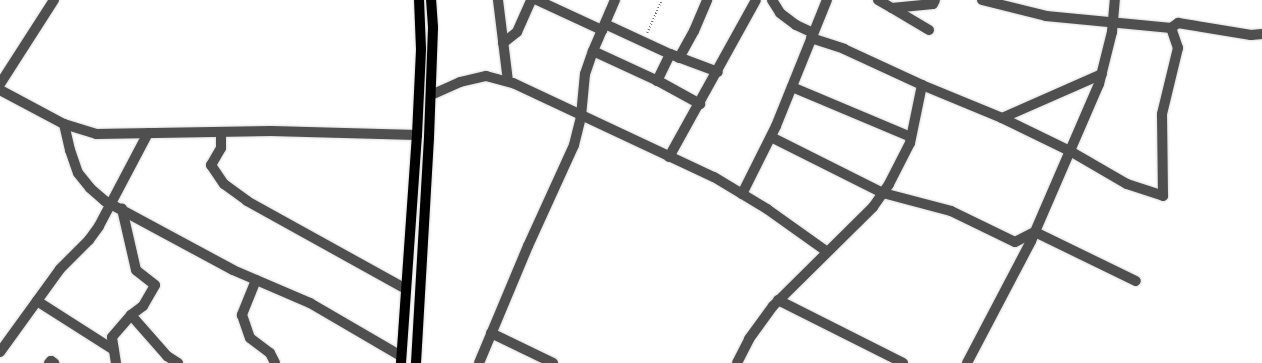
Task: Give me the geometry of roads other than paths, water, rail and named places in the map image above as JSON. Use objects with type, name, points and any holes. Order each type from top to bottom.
[{"type":"main road","points":[[401,359],[418,135],[421,49],[419,0]]},
{"type":"main road","points":[[416,363],[431,95],[433,26],[431,0]]},
{"type":"street","points":[[0,84],[54,0]]},
{"type":"street","points":[[498,0],[508,81]]},
{"type":"street","points":[[503,44],[517,32],[531,0]]},
{"type":"street","points":[[537,0],[674,56],[718,72]]},
{"type":"street","points":[[479,363],[574,146],[581,116],[585,74],[593,51],[615,0]]},
{"type":"street","points":[[657,81],[674,56],[694,31],[707,0]]},
{"type":"street","points":[[670,156],[718,72],[756,0]]},
{"type":"street","points":[[772,0],[780,13],[812,36],[922,85],[1002,118],[1070,152],[1127,184],[1163,196],[1162,114],[1178,48],[1171,28]]},
{"type":"street","points":[[742,194],[770,137],[792,87],[827,0]]},
{"type":"street","points":[[878,0],[929,30]]},
{"type":"street","points":[[892,8],[933,4],[935,0]]},
{"type":"street","points":[[982,0],[1046,16],[1171,28],[1178,23],[1251,35],[1262,34]]},
{"type":"street","points":[[967,363],[1035,232],[1102,74],[1108,52],[1115,0]]},
{"type":"street","points":[[593,51],[657,81],[700,104]]},
{"type":"street","points":[[1002,118],[1102,74]]},
{"type":"street","points":[[431,95],[460,82],[486,76],[508,81],[714,177],[766,209],[826,251]]},
{"type":"street","points":[[742,362],[749,339],[778,300],[826,251],[873,207],[889,184],[910,143],[922,85]]},
{"type":"street","points":[[792,87],[911,137]]},
{"type":"street","points":[[0,90],[64,124],[96,134],[271,131],[418,135]]},
{"type":"street","points":[[64,124],[70,150],[78,173],[90,188],[110,203],[232,270],[310,303],[401,359]]},
{"type":"street","points":[[220,132],[221,148],[211,165],[224,184],[247,201],[406,289]]},
{"type":"street","points":[[0,352],[60,269],[89,240],[99,226],[148,133]]},
{"type":"street","points":[[770,137],[883,193],[951,211],[1016,242],[1035,232]]},
{"type":"street","points":[[116,363],[112,337],[131,315],[143,306],[155,284],[136,270],[122,210]]},
{"type":"street","points":[[1035,232],[1136,281]]},
{"type":"street","points":[[256,280],[242,315],[250,338],[270,353],[275,363]]},
{"type":"street","points":[[778,300],[902,363]]},
{"type":"street","points":[[37,301],[114,350]]},
{"type":"street","points":[[131,315],[167,356],[178,363]]},
{"type":"street","points":[[491,333],[553,363]]},
{"type":"street","points":[[49,363],[51,360],[54,363]]}]
